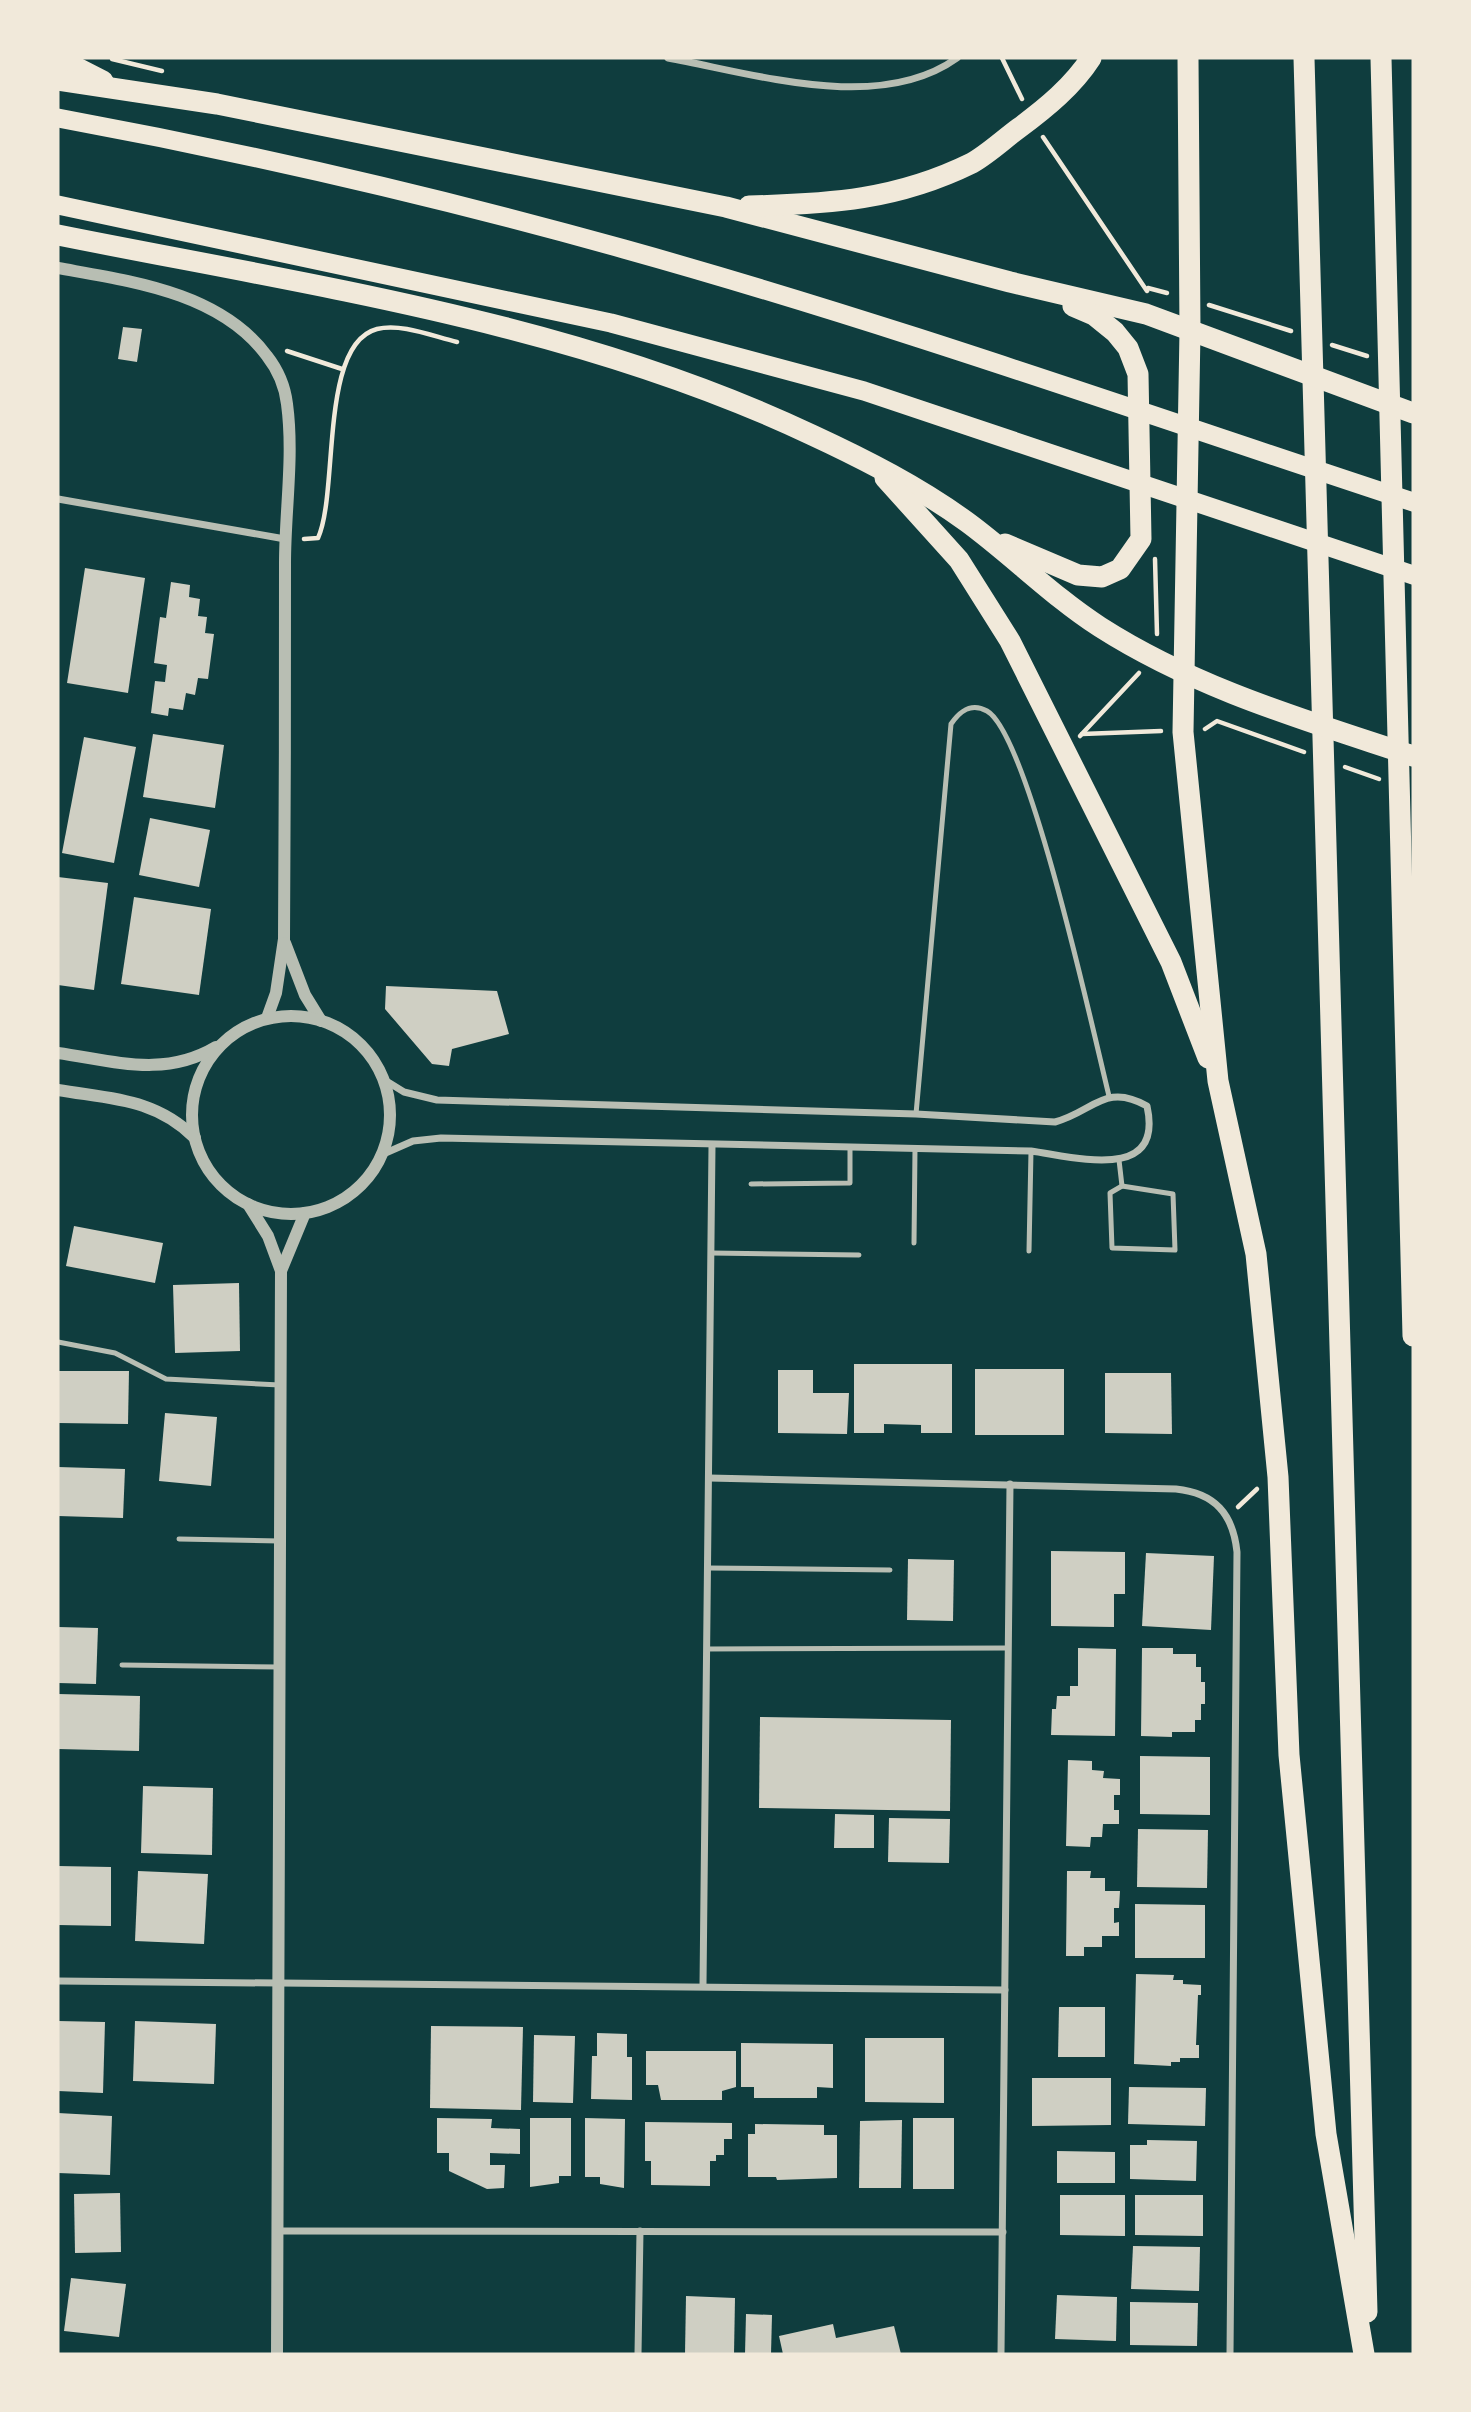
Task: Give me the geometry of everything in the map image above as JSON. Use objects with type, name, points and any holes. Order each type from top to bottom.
[{"type":"highway","points":[[58,58],[121,89]]},
{"type":"highway","points":[[726,207],[836,204],[907,189],[974,162],[1031,119],[1078,77],[1091,58]]},
{"type":"highway","points":[[1188,58],[1190,331],[1183,732],[1218,1081],[1256,1254],[1278,1476],[1289,1755],[1326,2134],[1366,2354]]},
{"type":"highway","points":[[1304,58],[1366,2354]]},
{"type":"highway","points":[[1381,58],[1413,1336]]},
{"type":"highway","points":[[58,80],[217,104],[726,207],[1010,282],[1146,314],[1413,413]]},
{"type":"highway","points":[[58,118],[313,171],[626,249],[888,330],[1413,502]]},
{"type":"highway","points":[[58,205],[611,323],[864,391],[1413,575]]},
{"type":"highway","points":[[58,235],[475,319],[588,351],[749,405],[872,464],[922,492],[981,533],[1077,611],[1140,651],[1252,703],[1413,756]]},
{"type":"highway","points":[[981,533],[1078,575],[1102,577],[1120,569],[1141,539],[1138,374],[1128,348],[1094,315],[1010,282]]},
{"type":"highway","points":[[872,464],[959,559],[1010,641],[1171,962],[1218,1081]]},
{"type":"street","points":[[668,58],[803,82],[860,87],[920,77],[957,58]]},
{"type":"street","points":[[58,268],[124,280],[173,293],[202,306],[254,340],[278,372],[287,401],[289,425],[285,539],[284,939],[276,993],[267,1018]]},
{"type":"street","points":[[58,499],[285,539]]},
{"type":"street","points":[[284,939],[301,986],[321,1021]]},
{"type":"street","points":[[381,1155],[413,1140],[441,1138],[1031,1151],[1119,1160],[1138,1154],[1147,1140],[1151,1122],[1147,1106],[1131,1097],[1109,1096],[1092,1102],[1073,1117],[1055,1122],[916,1114],[437,1100],[404,1092],[383,1079],[358,1043],[321,1021],[285,1016],[267,1018],[236,1032],[211,1056],[196,1087],[192,1121],[195,1138],[209,1170],[220,1183],[247,1203],[281,1213],[304,1213],[328,1207],[349,1196],[366,1180],[381,1155],[390,1120],[383,1079]]},
{"type":"street","points":[[58,1053],[158,1067],[184,1062],[223,1043]]},
{"type":"street","points":[[58,1090],[151,1107],[175,1119],[195,1138]]},
{"type":"street","points":[[703,1985],[712,1146]]},
{"type":"street","points":[[247,1203],[268,1236],[281,1271],[277,2354]]},
{"type":"street","points":[[281,1271],[304,1213]]},
{"type":"street","points":[[709,1478],[1191,1490],[1214,1501],[1226,1513],[1235,1535],[1237,1552],[1230,2354]]},
{"type":"street","points":[[1002,2354],[1010,1484]]},
{"type":"street","points":[[58,1981],[703,1985],[1005,1990]]},
{"type":"street","points":[[278,2231],[1003,2232]]},
{"type":"street","points":[[638,2354],[640,2231]]},
{"type":"lane","points":[[916,1114],[951,723],[960,712],[972,706],[987,711],[1009,740],[1056,877],[1109,1096]]},
{"type":"lane","points":[[751,1184],[849,1183],[850,1148]]},
{"type":"lane","points":[[914,1243],[915,1149]]},
{"type":"lane","points":[[1029,1251],[1031,1151]]},
{"type":"lane","points":[[1119,1160],[1122,1186]]},
{"type":"lane","points":[[1122,1186],[1172,1194],[1175,1250],[1112,1248],[1110,1193],[1122,1186]]},
{"type":"lane","points":[[711,1253],[859,1255]]},
{"type":"lane","points":[[58,1342],[114,1353],[166,1379],[280,1385]]},
{"type":"lane","points":[[179,1539],[280,1541]]},
{"type":"lane","points":[[708,1568],[890,1570]]},
{"type":"lane","points":[[707,1649],[1008,1648]]},
{"type":"lane","points":[[122,1665],[279,1667]]},
{"type":"path","points":[[108,58],[176,74]]},
{"type":"path","points":[[1002,58],[1031,119],[1148,288]]},
{"type":"path","points":[[1012,108],[1021,99]]},
{"type":"path","points":[[285,539],[318,538],[326,520],[332,439],[342,369],[358,338],[377,329],[396,328],[467,344]]},
{"type":"path","points":[[254,340],[342,369]]},
{"type":"path","points":[[1064,749],[1082,734],[1139,674]]},
{"type":"path","points":[[1082,734],[1183,732],[1205,729],[1217,721]]},
{"type":"path","points":[[1226,1513],[1241,1506],[1255,1492],[1260,1479]]},
{"type":"building","points":[[123,327],[142,329],[137,362],[118,359]]},
{"type":"building","points":[[85,568],[145,578],[128,693],[67,683]]},
{"type":"building","points":[[171,582],[190,585],[189,597],[200,599],[198,616],[207,617],[205,633],[214,634],[208,679],[198,678],[195,695],[186,693],[183,710],[169,708],[168,716],[151,713],[155,681],[165,682],[167,665],[154,663],[160,617],[166,618]]},
{"type":"building","points":[[153,734],[224,745],[215,808],[143,797]]},
{"type":"building","points":[[84,737],[136,747],[114,863],[62,853]]},
{"type":"building","points":[[150,818],[210,830],[199,887],[139,875]]},
{"type":"building","points":[[58,877],[108,883],[94,990],[58,985]]},
{"type":"building","points":[[134,897],[211,909],[199,995],[121,984]]},
{"type":"building","points":[[386,986],[497,991],[509,1034],[452,1049],[449,1066],[432,1064],[385,1009]]},
{"type":"building","points":[[74,1226],[163,1243],[155,1283],[66,1266]]},
{"type":"building","points":[[239,1283],[240,1351],[175,1353],[173,1285]]},
{"type":"building","points":[[854,1364],[952,1364],[952,1433],[921,1433],[921,1425],[884,1424],[884,1433],[854,1433]]},
{"type":"building","points":[[975,1369],[1064,1369],[1064,1435],[975,1435]]},
{"type":"building","points":[[778,1370],[813,1370],[813,1393],[849,1393],[847,1434],[778,1433]]},
{"type":"building","points":[[58,1371],[129,1371],[128,1424],[58,1423]]},
{"type":"building","points":[[1105,1373],[1171,1373],[1172,1434],[1105,1433]]},
{"type":"building","points":[[165,1413],[217,1417],[211,1486],[159,1481]]},
{"type":"building","points":[[58,1467],[125,1469],[123,1518],[58,1516]]},
{"type":"building","points":[[1051,1551],[1125,1552],[1125,1594],[1114,1594],[1114,1627],[1051,1626]]},
{"type":"building","points":[[1146,1553],[1214,1556],[1211,1630],[1142,1626]]},
{"type":"building","points":[[908,1559],[954,1560],[953,1621],[907,1620]]},
{"type":"building","points":[[58,1627],[98,1628],[96,1684],[58,1683]]},
{"type":"building","points":[[1078,1648],[1116,1649],[1115,1736],[1051,1735],[1052,1709],[1056,1709],[1057,1696],[1070,1696],[1070,1686],[1078,1686]]},
{"type":"building","points":[[1142,1648],[1173,1648],[1173,1654],[1196,1654],[1196,1667],[1201,1667],[1201,1682],[1205,1682],[1205,1704],[1201,1704],[1201,1720],[1195,1720],[1195,1732],[1172,1732],[1172,1737],[1141,1736]]},
{"type":"building","points":[[58,1694],[140,1696],[139,1751],[58,1749]]},
{"type":"building","points":[[760,1717],[951,1720],[950,1811],[759,1808]]},
{"type":"building","points":[[1140,1756],[1210,1757],[1210,1815],[1140,1814]]},
{"type":"building","points":[[1068,1760],[1092,1761],[1092,1770],[1104,1771],[1103,1778],[1120,1779],[1120,1795],[1114,1795],[1114,1810],[1119,1810],[1119,1824],[1103,1824],[1102,1837],[1091,1837],[1090,1847],[1066,1846]]},
{"type":"building","points":[[143,1786],[213,1788],[212,1855],[141,1853]]},
{"type":"building","points":[[835,1814],[874,1815],[874,1848],[834,1848]]},
{"type":"building","points":[[889,1818],[950,1819],[949,1863],[888,1862]]},
{"type":"building","points":[[1138,1829],[1208,1830],[1207,1888],[1137,1887]]},
{"type":"building","points":[[58,1866],[111,1867],[111,1926],[58,1925]]},
{"type":"building","points":[[138,1871],[208,1874],[204,1944],[135,1941]]},
{"type":"building","points":[[1067,1871],[1091,1871],[1090,1878],[1105,1878],[1105,1891],[1120,1891],[1119,1908],[1114,1908],[1114,1923],[1119,1922],[1119,1936],[1102,1936],[1102,1947],[1084,1947],[1084,1956],[1066,1956]]},
{"type":"building","points":[[1135,1904],[1205,1905],[1205,1958],[1135,1958]]},
{"type":"building","points":[[1136,1974],[1174,1975],[1173,1980],[1183,1980],[1183,1984],[1201,1985],[1201,1995],[1198,1995],[1196,2045],[1199,2045],[1199,2058],[1180,2058],[1180,2062],[1171,2062],[1171,2066],[1134,2064]]},
{"type":"building","points":[[1059,2007],[1105,2007],[1105,2057],[1058,2057]]},
{"type":"building","points":[[58,2021],[105,2022],[103,2093],[58,2091]]},
{"type":"building","points":[[135,2021],[216,2024],[214,2084],[133,2081]]},
{"type":"building","points":[[431,2026],[523,2027],[521,2110],[430,2108]]},
{"type":"building","points":[[597,2033],[627,2034],[627,2057],[632,2057],[632,2100],[591,2099],[592,2056],[597,2056]]},
{"type":"building","points":[[534,2035],[575,2036],[573,2103],[533,2102]]},
{"type":"building","points":[[865,2038],[944,2038],[944,2103],[865,2102]]},
{"type":"building","points":[[741,2043],[833,2044],[833,2088],[817,2087],[817,2098],[754,2098],[754,2087],[741,2087]]},
{"type":"building","points":[[646,2051],[736,2051],[736,2087],[722,2091],[722,2100],[661,2100],[658,2085],[646,2085]]},
{"type":"building","points":[[1032,2078],[1111,2078],[1111,2125],[1032,2126]]},
{"type":"building","points":[[1129,2087],[1206,2088],[1205,2126],[1128,2124]]},
{"type":"building","points":[[58,2113],[112,2116],[110,2175],[58,2173]]},
{"type":"building","points":[[437,2118],[492,2119],[491,2128],[520,2129],[520,2154],[490,2153],[490,2165],[505,2165],[504,2188],[487,2189],[449,2171],[449,2153],[437,2153]]},
{"type":"building","points":[[530,2118],[571,2118],[571,2176],[559,2176],[559,2183],[530,2187]]},
{"type":"building","points":[[585,2118],[625,2119],[624,2188],[600,2184],[600,2177],[585,2177]]},
{"type":"building","points":[[913,2118],[954,2118],[954,2189],[913,2189]]},
{"type":"building","points":[[902,2120],[901,2188],[859,2188],[860,2121]]},
{"type":"building","points":[[645,2122],[732,2123],[732,2139],[724,2139],[724,2155],[716,2155],[716,2161],[710,2161],[710,2186],[651,2185],[651,2161],[645,2161]]},
{"type":"building","points":[[755,2124],[824,2125],[824,2135],[837,2135],[837,2178],[777,2180],[776,2177],[748,2177],[748,2134],[755,2134]]},
{"type":"building","points":[[1147,2140],[1197,2141],[1196,2181],[1130,2179],[1130,2145],[1147,2145]]},
{"type":"building","points":[[1057,2151],[1115,2152],[1115,2183],[1057,2183]]},
{"type":"building","points":[[120,2193],[121,2252],[75,2253],[74,2194]]},
{"type":"building","points":[[1060,2195],[1125,2195],[1125,2236],[1060,2235]]},
{"type":"building","points":[[1135,2195],[1203,2195],[1203,2236],[1135,2235]]},
{"type":"building","points":[[1133,2246],[1200,2247],[1199,2291],[1131,2289]]},
{"type":"building","points":[[71,2278],[126,2284],[119,2337],[64,2331]]},
{"type":"building","points":[[1057,2295],[1117,2297],[1116,2341],[1055,2339]]},
{"type":"building","points":[[686,2296],[735,2298],[734,2354],[685,2354]]},
{"type":"building","points":[[1130,2302],[1198,2303],[1197,2346],[1130,2345]]},
{"type":"building","points":[[746,2314],[772,2315],[771,2354],[745,2354]]},
{"type":"building","points":[[833,2324],[836,2338],[894,2326],[901,2354],[783,2354],[779,2336]]}]
